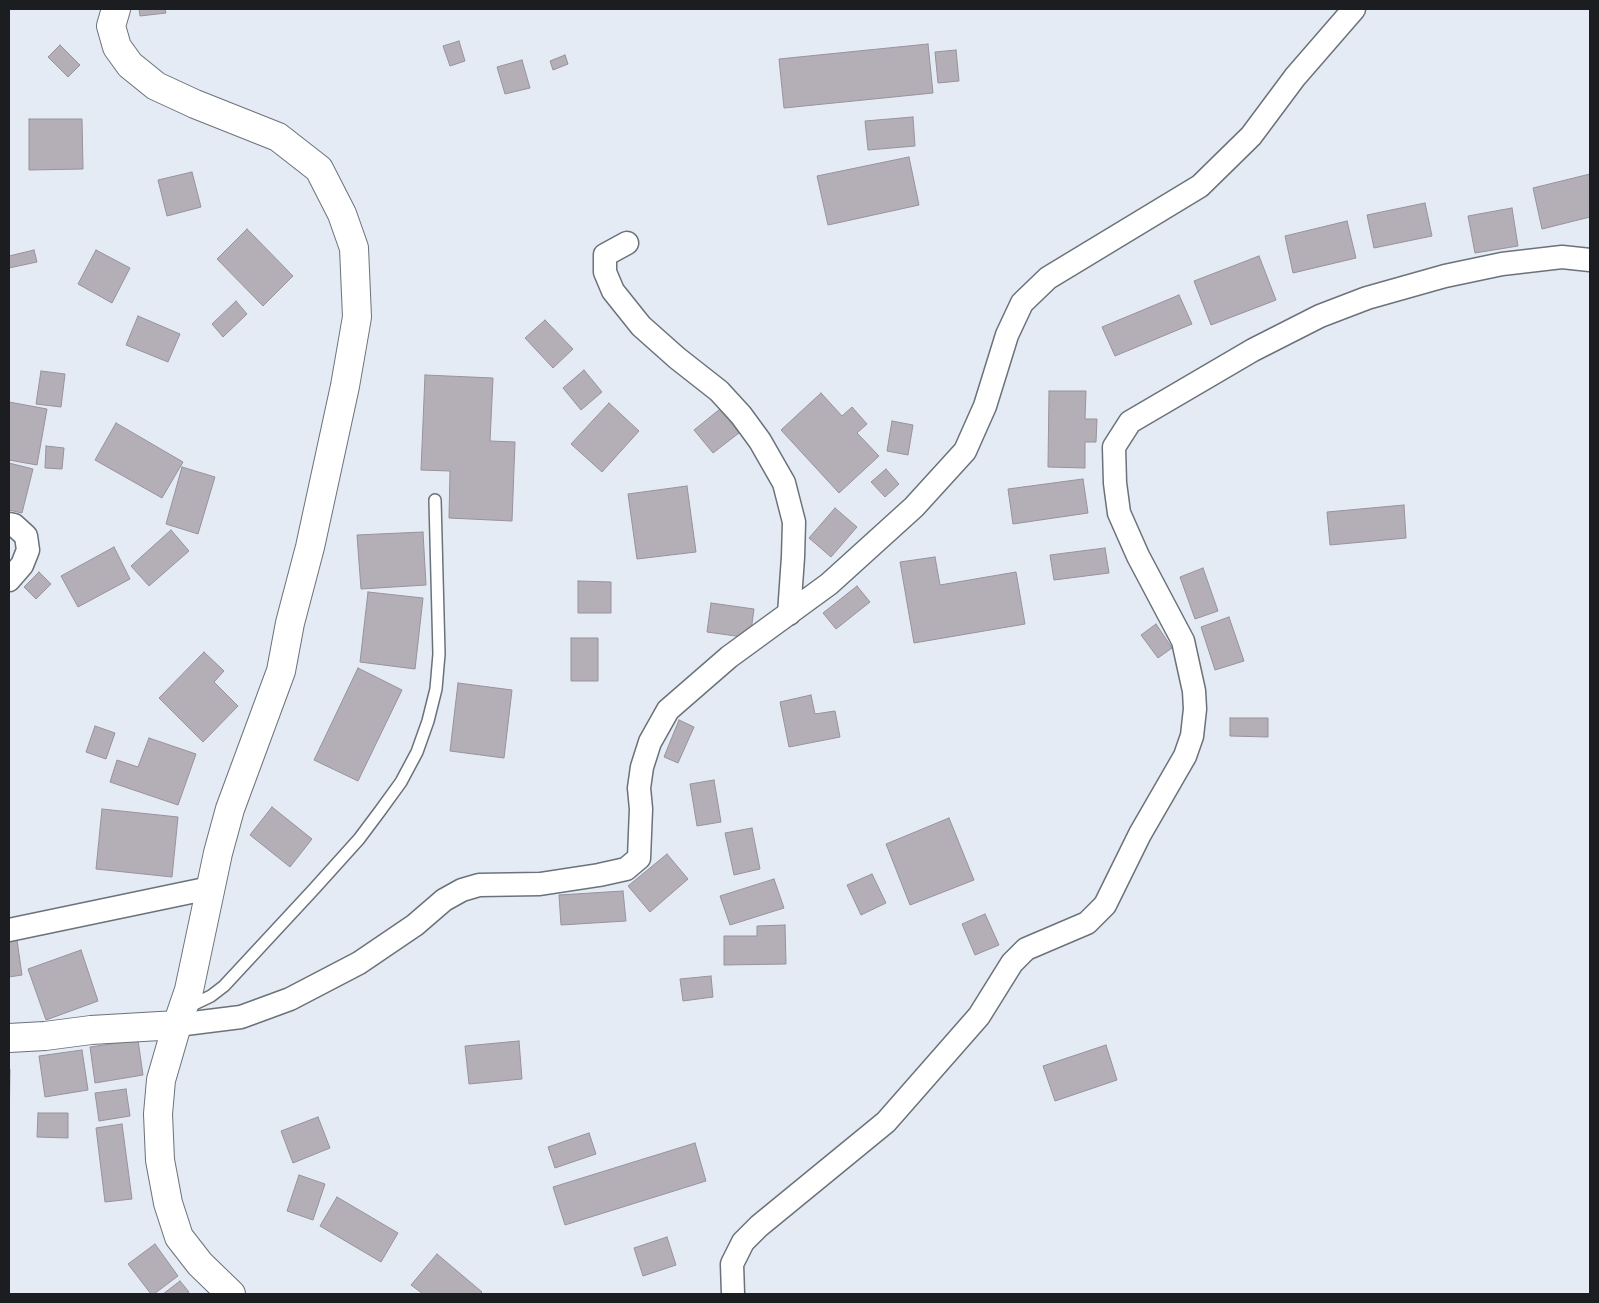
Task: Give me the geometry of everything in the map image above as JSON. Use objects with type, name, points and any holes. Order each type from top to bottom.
[{"type":"street","points":[[116,9],[111,26],[117,48],[130,65],[156,86],[195,104],[278,137],[319,169],[342,214],[354,248],[356,317],[345,386],[310,547],[290,623],[281,671],[230,809],[210,888],[189,990],[179,1017],[161,1080],[158,1114],[160,1160],[168,1203],[180,1237],[200,1264],[230,1294]]},
{"type":"street","points":[[9,1038],[45,1036],[179,1017],[241,1016],[290,999],[359,962],[415,925],[444,900],[462,890],[480,885],[540,884],[626,869],[639,858],[641,810],[639,788],[642,767],[650,742],[668,710],[729,658],[829,584],[914,507],[965,450],[985,406],[1007,335],[1022,303],[1048,278],[1200,186],[1251,136],[1295,77],[1354,9]]},
{"type":"street","points":[[627,243],[605,255],[605,272],[613,291],[641,326],[677,358],[719,391],[741,415],[760,441],[784,483],[794,522],[789,614]]},
{"type":"street","points":[[733,1294],[732,1264],[743,1242],[759,1226],[886,1122],[979,1016],[1012,963],[1026,949],[1087,923],[1105,905],[1140,834],[1186,756],[1192,736],[1195,709],[1194,690],[1183,641],[1138,556],[1119,513],[1115,483],[1114,447],[1130,422],[1262,346],[1320,316],[1367,298],[1445,276],[1502,264],[1562,257],[1590,260]]},
{"type":"street","points":[[9,524],[14,525],[26,536],[28,550],[22,565],[9,580]]},
{"type":"street","points":[[9,930],[210,888]]},
{"type":"lane","points":[[179,1017],[224,986],[308,896],[359,839],[375,818],[401,782],[417,752],[428,721],[436,689],[440,654],[435,500]]},
{"type":"building","points":[[139,9],[165,9],[166,13],[140,16]]},
{"type":"building","points":[[459,41],[465,61],[450,66],[443,46]]},
{"type":"building","points":[[928,44],[933,93],[784,108],[779,59]]},
{"type":"building","points":[[60,45],[80,65],[68,77],[48,57]]},
{"type":"building","points":[[956,50],[959,81],[938,83],[935,52]]},
{"type":"building","points":[[565,55],[568,64],[553,70],[550,61]]},
{"type":"building","points":[[522,60],[530,88],[505,94],[497,67]]},
{"type":"building","points":[[913,117],[915,146],[868,150],[865,121]]},
{"type":"building","points":[[29,119],[82,119],[83,169],[29,170]]},
{"type":"building","points":[[909,157],[919,205],[828,225],[817,176]]},
{"type":"building","points":[[192,172],[201,207],[167,216],[158,180]]},
{"type":"building","points":[[1590,174],[1590,217],[1542,229],[1533,188]]},
{"type":"building","points":[[1425,203],[1432,236],[1374,248],[1367,215]]},
{"type":"building","points":[[1512,208],[1518,246],[1475,253],[1468,216]]},
{"type":"building","points":[[1347,221],[1356,258],[1293,273],[1285,236]]},
{"type":"building","points":[[247,229],[293,276],[263,306],[217,259]]},
{"type":"building","points":[[34,250],[37,262],[9,268],[9,256]]},
{"type":"building","points":[[96,250],[130,268],[112,303],[78,284]]},
{"type":"building","points":[[1259,256],[1276,300],[1211,325],[1194,281]]},
{"type":"building","points":[[1179,295],[1192,324],[1115,356],[1102,327]]},
{"type":"building","points":[[236,301],[247,314],[223,337],[212,324]]},
{"type":"building","points":[[138,316],[180,334],[168,362],[126,345]]},
{"type":"building","points":[[545,320],[573,349],[553,368],[525,338]]},
{"type":"building","points":[[584,370],[602,392],[581,410],[563,388]]},
{"type":"building","points":[[41,371],[65,374],[61,407],[36,404]]},
{"type":"building","points":[[425,375],[493,378],[490,441],[515,442],[512,521],[449,518],[450,471],[421,470]]},
{"type":"building","points":[[1049,391],[1086,391],[1085,419],[1097,419],[1096,442],[1085,442],[1085,468],[1048,467]]},
{"type":"building","points":[[821,393],[842,416],[852,407],[867,424],[857,433],[879,456],[839,493],[781,430]]},
{"type":"building","points":[[9,402],[47,409],[37,465],[9,460]]},
{"type":"building","points":[[609,403],[639,431],[602,472],[571,444]]},
{"type":"building","points":[[720,409],[739,433],[713,453],[694,430]]},
{"type":"building","points":[[892,421],[913,425],[908,455],[887,451]]},
{"type":"building","points":[[116,423],[183,462],[162,498],[95,460]]},
{"type":"building","points":[[46,446],[64,448],[62,469],[45,468]]},
{"type":"building","points":[[9,463],[33,469],[22,513],[9,510]]},
{"type":"building","points":[[182,467],[215,477],[198,534],[166,524]]},
{"type":"building","points":[[886,469],[899,484],[885,497],[871,482]]},
{"type":"building","points":[[1083,479],[1088,513],[1013,524],[1008,489]]},
{"type":"building","points":[[687,486],[696,552],[637,559],[628,494]]},
{"type":"building","points":[[1404,505],[1406,538],[1330,545],[1327,512]]},
{"type":"building","points":[[835,508],[857,527],[831,557],[809,538]]},
{"type":"building","points":[[171,530],[189,551],[149,586],[131,566]]},
{"type":"building","points":[[423,532],[426,585],[361,589],[357,535]]},
{"type":"building","points":[[114,547],[130,579],[78,607],[61,576]]},
{"type":"building","points":[[1105,548],[1109,573],[1054,580],[1050,555]]},
{"type":"building","points":[[935,557],[940,585],[1016,572],[1025,624],[914,643],[900,562]]},
{"type":"building","points":[[1203,568],[1218,611],[1195,619],[1180,577]]},
{"type":"building","points":[[39,572],[51,584],[36,599],[24,587]]},
{"type":"building","points":[[578,581],[611,582],[611,613],[578,613]]},
{"type":"building","points":[[857,586],[870,602],[836,629],[823,613]]},
{"type":"building","points":[[368,592],[423,598],[415,669],[360,662]]},
{"type":"building","points":[[711,603],[754,609],[750,638],[707,632]]},
{"type":"building","points":[[1229,617],[1244,661],[1215,670],[1201,627]]},
{"type":"building","points":[[1156,624],[1172,648],[1158,658],[1141,635]]},
{"type":"building","points":[[571,638],[598,638],[598,681],[571,681]]},
{"type":"building","points":[[204,652],[224,671],[214,682],[238,706],[203,742],[159,698]]},
{"type":"building","points":[[358,668],[402,690],[358,781],[314,760]]},
{"type":"building","points":[[458,683],[512,690],[504,758],[450,751]]},
{"type":"building","points":[[811,695],[815,714],[835,711],[840,737],[789,747],[780,702]]},
{"type":"building","points":[[1230,718],[1268,718],[1268,737],[1230,736]]},
{"type":"building","points":[[679,720],[694,727],[678,763],[664,757]]},
{"type":"building","points":[[95,726],[115,733],[106,759],[86,752]]},
{"type":"building","points":[[149,738],[196,754],[178,805],[110,782],[117,760],[138,767]]},
{"type":"building","points":[[714,780],[721,822],[697,826],[690,784]]},
{"type":"building","points":[[272,807],[312,839],[290,867],[250,835]]},
{"type":"building","points":[[102,809],[178,817],[172,877],[96,869]]},
{"type":"building","points":[[949,818],[974,880],[910,905],[886,844]]},
{"type":"building","points":[[752,828],[760,869],[734,875],[725,833]]},
{"type":"building","points":[[667,854],[688,879],[650,912],[628,886]]},
{"type":"building","points":[[872,874],[886,903],[861,915],[847,885]]},
{"type":"building","points":[[774,879],[784,908],[730,925],[720,896]]},
{"type":"building","points":[[623,891],[626,921],[561,925],[559,895]]},
{"type":"building","points":[[985,914],[999,945],[975,955],[962,924]]},
{"type":"building","points":[[785,925],[786,964],[724,965],[724,936],[757,936],[757,926]]},
{"type":"building","points":[[17,940],[22,975],[9,977],[9,941]]},
{"type":"building","points":[[81,950],[98,1001],[46,1020],[28,969]]},
{"type":"building","points":[[711,976],[713,997],[683,1001],[680,979]]},
{"type":"building","points":[[138,1040],[143,1075],[95,1083],[90,1047]]},
{"type":"building","points":[[519,1041],[522,1079],[469,1084],[465,1046]]},
{"type":"building","points":[[1106,1045],[1117,1080],[1055,1101],[1043,1066]]},
{"type":"building","points":[[82,1050],[88,1090],[45,1097],[39,1056]]},
{"type":"building","points":[[9,1068],[10,1069],[9,1132]]},
{"type":"building","points":[[126,1089],[130,1116],[99,1121],[95,1093]]},
{"type":"building","points":[[38,1113],[68,1113],[68,1138],[37,1137]]},
{"type":"building","points":[[318,1117],[330,1148],[293,1163],[281,1131]]},
{"type":"building","points":[[122,1124],[132,1199],[105,1202],[96,1128]]},
{"type":"building","points":[[589,1133],[596,1154],[555,1168],[548,1147]]},
{"type":"building","points":[[695,1143],[706,1181],[565,1225],[553,1187]]},
{"type":"building","points":[[299,1175],[325,1184],[313,1220],[287,1211]]},
{"type":"building","points":[[337,1197],[398,1233],[381,1262],[320,1226]]},
{"type":"building","points":[[667,1237],[676,1265],[643,1276],[634,1248]]},
{"type":"building","points":[[155,1244],[178,1276],[154,1294],[151,1294],[128,1264]]},
{"type":"building","points":[[437,1254],[482,1292],[480,1294],[423,1294],[411,1285]]},
{"type":"building","points":[[180,1281],[189,1292],[186,1294],[163,1294]]}]
